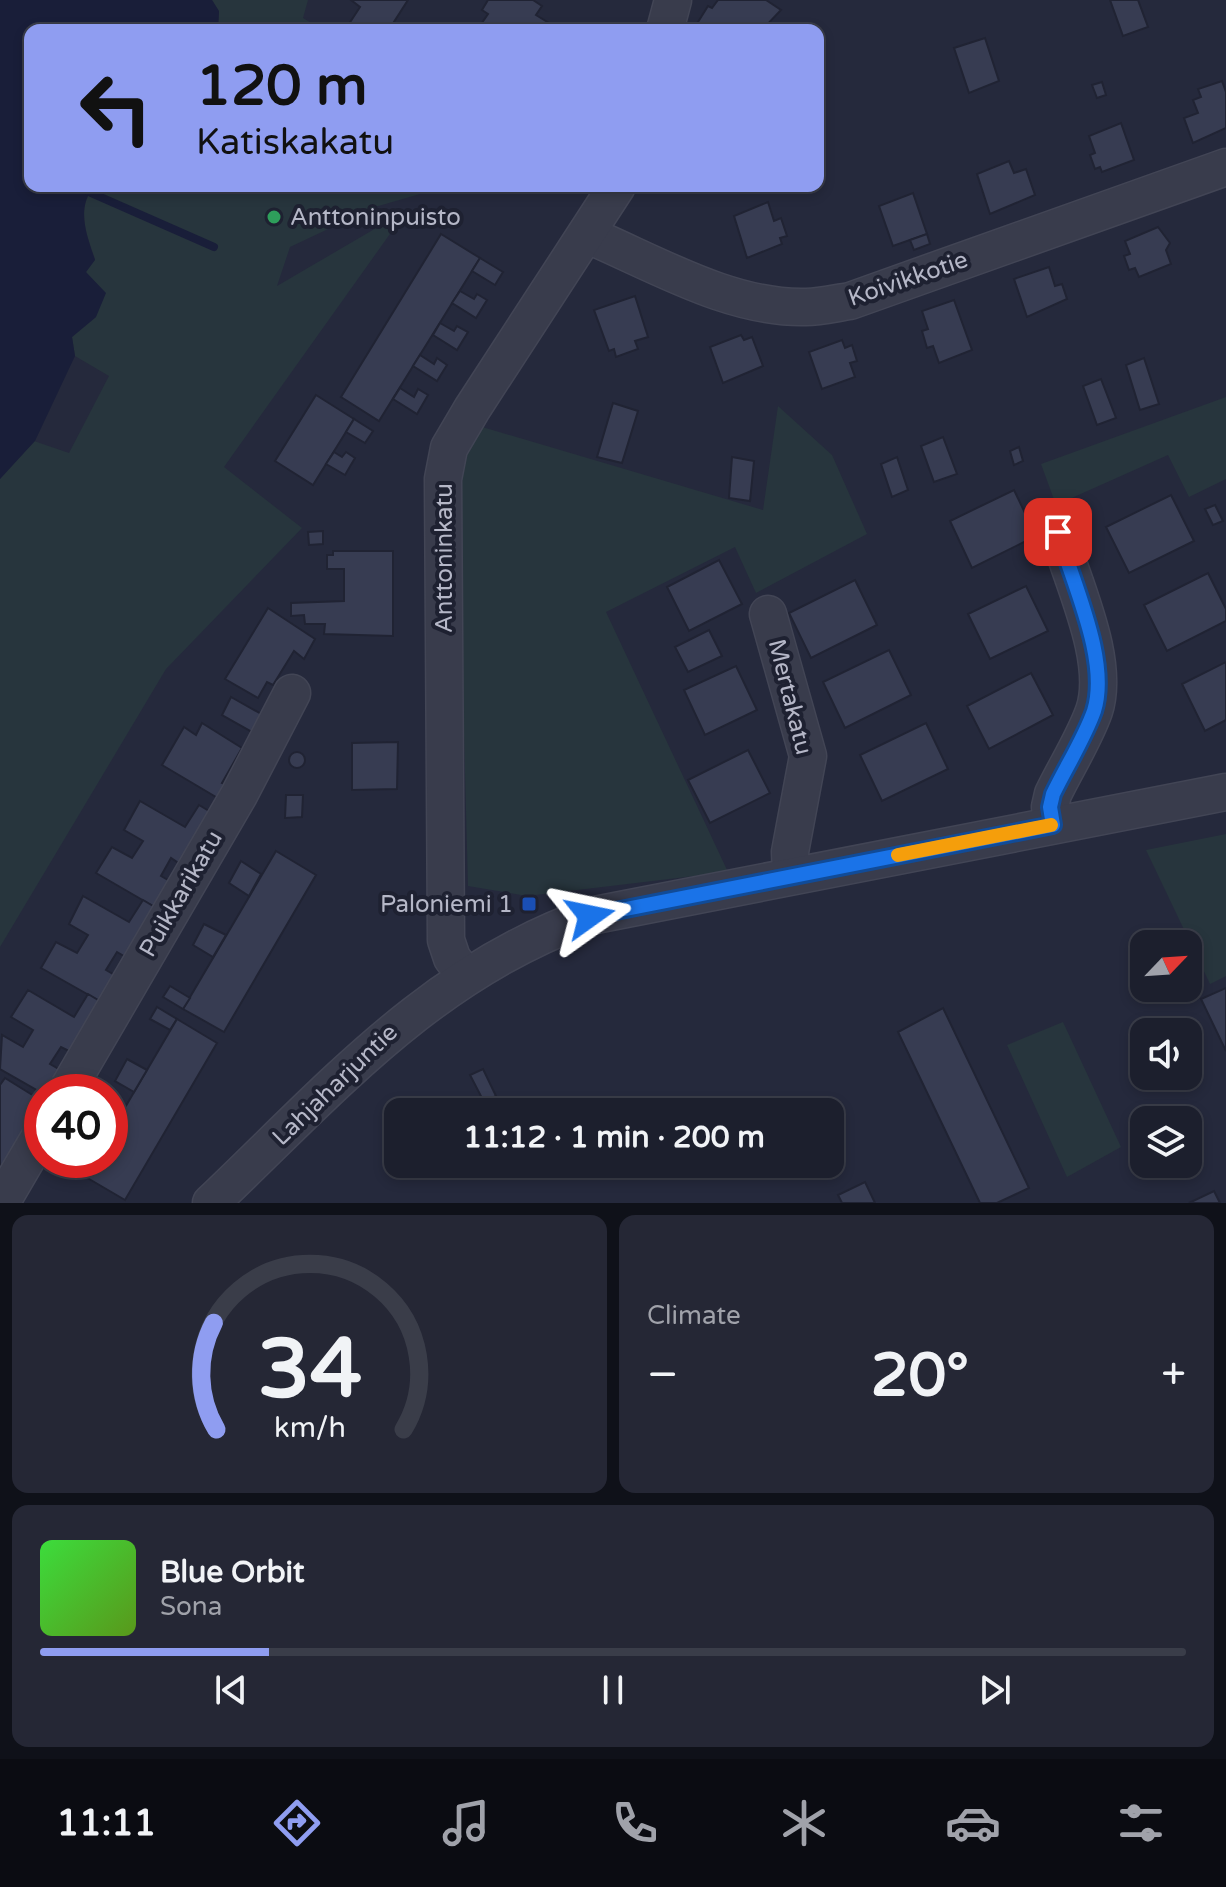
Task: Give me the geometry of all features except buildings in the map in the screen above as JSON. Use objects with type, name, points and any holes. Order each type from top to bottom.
[{"type":"street","points":[[667,24],[673,0]]},
{"type":"street","name":"Koivikkotie","points":[[588,235],[734,297],[807,308],[850,301],[1226,167]]},
{"type":"street","name":"Anttoninkatu","points":[[465,975],[452,958],[446,940],[443,479],[449,448],[613,192]]},
{"type":"street","points":[[1053,825],[1050,807],[1053,794],[1094,711],[1098,688],[1096,653],[1058,532]]},
{"type":"street","name":"Mertakatu","points":[[768,614],[808,756],[790,852],[791,875]]},
{"type":"street","name":"Puikkarikatu","points":[[76,1074],[239,795],[292,693]]},
{"type":"street","name":"Lahjaharjuntie","points":[[211,1203],[407,1017],[465,975],[541,933],[590,916],[1226,792]]},
{"type":"street","points":[[1,1203],[24,1164]]},
{"type":"shaded area","points":[[212,0],[308,0],[303,18],[313,24],[218,24],[219,12]]},
{"type":"shaded area","points":[[89,194],[420,194],[375,207],[290,247],[277,286],[407,210],[224,467],[302,528],[166,669],[0,947],[0,479],[34,441],[69,453],[109,376],[75,356],[72,337],[96,317],[86,272],[95,259],[84,222]]},
{"type":"shaded area","points":[[1226,397],[1226,479],[1189,497],[1168,455],[1056,505],[1041,464]]},
{"type":"shaded area","points":[[778,406],[832,455],[867,534],[756,593],[735,547],[606,612],[728,872],[527,896],[468,886],[457,471],[479,426],[763,510]]},
{"type":"shaded area","points":[[1226,834],[1226,976],[1210,984],[1202,967],[1202,930],[1184,930],[1146,850]]},
{"type":"shaded area","points":[[1063,1022],[1121,1147],[1067,1177],[1007,1045]]},
{"type":"water","points":[[0,0],[212,0],[219,11],[218,24],[24,24],[24,192],[90,192],[85,203],[84,222],[95,260],[86,272],[106,293],[96,317],[72,337],[75,356],[35,441],[0,479]]},
{"type":"waterway","points":[[89,192],[214,247]]},
{"type":"slow traffic","points":[[898,855],[1051,825]]},
{"type":"place","name":"Anttoninpuisto","points":[[274,217]]},
{"type":"place","name":"Paloniemi 1","points":[[529,904]]},
{"type":"route","points":[[590,916],[1053,825],[1050,807],[1053,794],[1094,711],[1098,688],[1096,653],[1058,532]]}]
